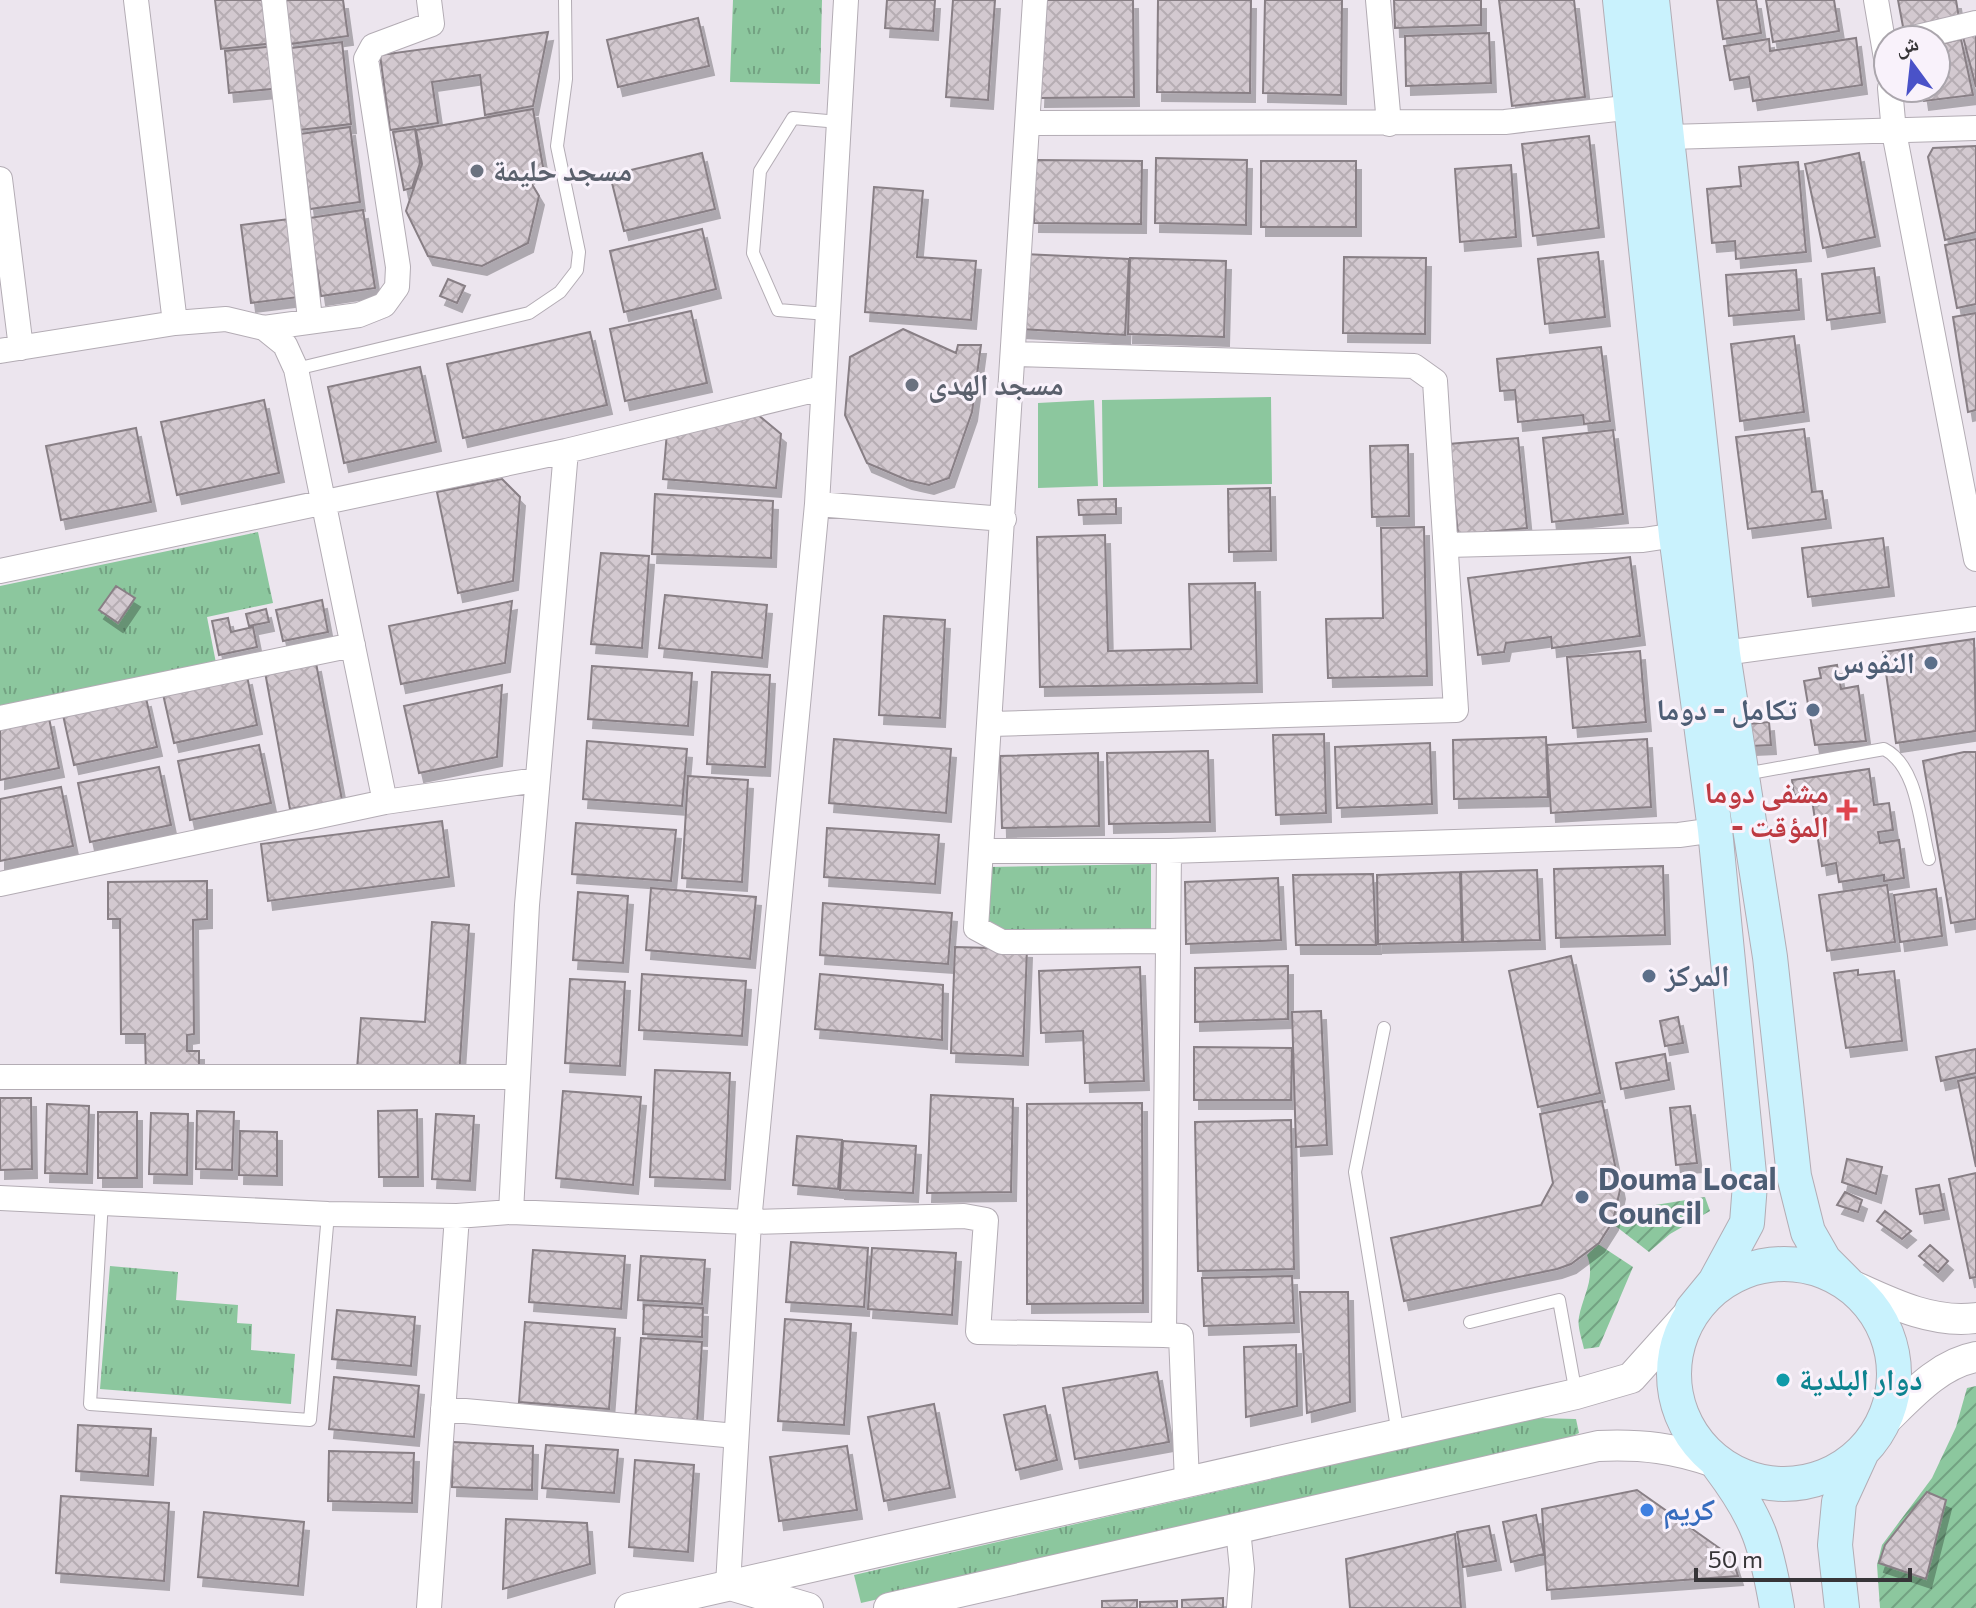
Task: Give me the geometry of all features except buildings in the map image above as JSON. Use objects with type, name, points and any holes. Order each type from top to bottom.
[{"type":"main road","points":[[1620,0],[1641,93],[1676,535],[1742,774],[1770,957],[1794,1176],[1808,1232],[1824,1260],[1870,1304],[1886,1331],[1894,1362],[1893,1393],[1883,1423],[1862,1453],[1839,1502],[1835,1545],[1842,1608]]},
{"type":"main road","points":[[1652,0],[1641,93],[1669,137],[1708,656],[1715,830],[1750,1184],[1747,1223],[1715,1282],[1692,1310],[1678,1341],[1672,1374],[1678,1408],[1688,1428],[1744,1500],[1766,1545],[1777,1608]]},
{"type":"main road","points":[[1727,969],[1770,957]]},
{"type":"main road","points":[[1692,1310],[1717,1286],[1747,1270],[1781,1264],[1815,1268],[1847,1283]]},
{"type":"main road","points":[[1717,1463],[1744,1478],[1775,1485],[1807,1483],[1836,1472],[1862,1453]]},
{"type":"street","points":[[136,0],[175,323]]},
{"type":"street","points":[[274,0],[310,319]]},
{"type":"street","points":[[0,179],[11,350],[175,323],[226,319],[264,328],[310,319],[359,315],[384,305],[397,287],[398,267],[366,59],[373,46],[432,24],[429,0]]},
{"type":"street","points":[[728,1585],[749,1222],[817,504],[846,0]]},
{"type":"street","points":[[1035,0],[976,928],[1002,942],[1168,941]]},
{"type":"street","points":[[1378,0],[1389,124]]},
{"type":"street","points":[[1876,0],[1885,24]]},
{"type":"street","points":[[1952,29],[1976,23]]},
{"type":"street","points":[[1028,123],[1505,122],[1641,93]]},
{"type":"street","points":[[1891,104],[1894,132],[1976,559]]},
{"type":"street","points":[[1669,137],[1976,128]]},
{"type":"street","points":[[264,328],[285,345],[296,369],[385,802]]},
{"type":"street","points":[[991,724],[1456,710],[1435,381],[1414,366],[1014,354]]},
{"type":"street","points":[[0,571],[566,451],[822,388]]},
{"type":"street","points":[[511,1212],[537,780],[566,451]]},
{"type":"street","points":[[817,504],[1004,519]]},
{"type":"street","points":[[1447,545],[1643,540],[1676,535]]},
{"type":"street","points":[[1708,656],[1976,619]]},
{"type":"street","points":[[0,718],[353,645]]},
{"type":"street","points":[[0,884],[385,802],[537,780]]},
{"type":"street","points":[[982,851],[1169,851],[1663,835],[1715,830]]},
{"type":"street","points":[[1164,1335],[1169,851]]},
{"type":"street","points":[[0,1077],[518,1077]]},
{"type":"street","points":[[0,1198],[328,1214],[457,1216],[511,1212],[749,1222],[964,1216],[986,1220],[978,1332],[1181,1336],[1187,1482]]},
{"type":"street","points":[[429,1608],[457,1216]]},
{"type":"street","points":[[1847,1283],[1905,1308],[1944,1318],[1976,1318]]},
{"type":"street","points":[[630,1608],[1576,1394],[1631,1378],[1692,1310]]},
{"type":"street","points":[[1883,1423],[1928,1380],[1963,1359],[1976,1357]]},
{"type":"street","points":[[443,1409],[736,1436]]},
{"type":"street","points":[[889,1608],[1598,1446],[1639,1444],[1682,1450],[1717,1463]]},
{"type":"street","points":[[1238,1529],[1242,1569],[1239,1608]]},
{"type":"street","points":[[728,1585],[808,1608]]},
{"type":"lane","points":[[296,369],[529,313],[560,292],[577,270],[579,252],[557,146],[566,79],[565,0]]},
{"type":"lane","points":[[827,314],[778,310],[753,253],[760,171],[793,118],[839,122]]},
{"type":"lane","points":[[1742,774],[1884,749],[1896,755],[1906,769],[1929,859]]},
{"type":"lane","points":[[1384,1028],[1355,1172],[1398,1434]]},
{"type":"lane","points":[[102,1201],[90,1404],[310,1420],[328,1214]]},
{"type":"lane","points":[[1470,1322],[1559,1300],[1576,1394]]},
{"type":"green space","points":[[733,0],[822,0],[820,84],[730,82]]},
{"type":"green space","points":[[1271,397],[1272,484],[1103,487],[1102,400]]},
{"type":"green space","points":[[1094,400],[1098,486],[1038,488],[1038,403]]},
{"type":"green space","points":[[258,532],[273,603],[207,617],[216,663],[0,708],[0,586]]},
{"type":"green space","points":[[1151,864],[1151,930],[994,930],[985,914],[989,867]]},
{"type":"green space","points":[[1705,1197],[1710,1211],[1670,1234],[1649,1252],[1613,1224],[1618,1211]]},
{"type":"green space","points":[[1598,1244],[1633,1267],[1599,1347],[1584,1349],[1579,1321],[1590,1271],[1587,1255]]},
{"type":"green space","points":[[110,1266],[178,1272],[176,1300],[238,1305],[237,1323],[252,1324],[251,1350],[295,1354],[291,1404],[100,1389]]},
{"type":"green space","points":[[1976,1386],[1976,1608],[1880,1608],[1877,1565],[1882,1545],[1932,1478],[1956,1427],[1967,1388]]},
{"type":"green space","points":[[1537,1418],[1576,1419],[1579,1433],[1557,1444],[861,1603],[854,1575]]},
{"type":"place","name":"مسجد حليمة","points":[[477,171]]},
{"type":"place","name":"مسجد الهدى","points":[[912,385]]},
{"type":"place","name":"النفوس","points":[[1931,663]]},
{"type":"place","name":"تكامل - دوما","points":[[1813,710]]},
{"type":"place","name":"مشفى دوما - المؤقت","points":[[1847,810]]},
{"type":"place","name":"المركز","points":[[1649,976]]},
{"type":"place","name":"Douma Local Council","points":[[1582,1197]]},
{"type":"place","name":"دوار البلدية","points":[[1783,1380]]},
{"type":"place","name":"كريم","points":[[1647,1510]]}]
